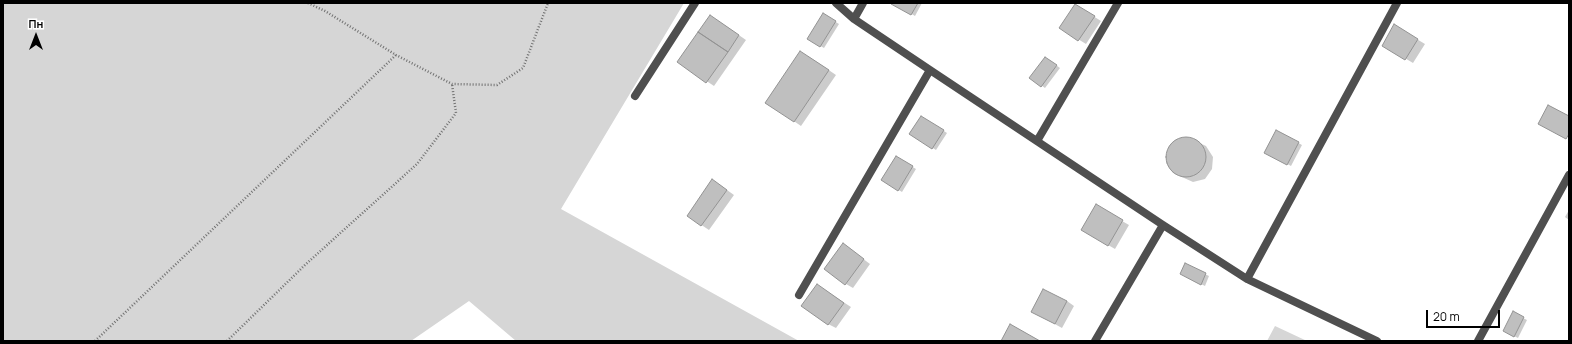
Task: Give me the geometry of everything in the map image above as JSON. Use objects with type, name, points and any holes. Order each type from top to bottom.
[{"type":"street","points":[[635,96],[695,3]]},
{"type":"street","points":[[836,3],[854,19],[1163,225],[1247,279],[1377,341]]},
{"type":"street","points":[[854,19],[863,3]]},
{"type":"street","points":[[1037,141],[1118,3]]},
{"type":"street","points":[[1247,279],[1397,3]]},
{"type":"street","points":[[799,295],[930,70]]},
{"type":"street","points":[[1478,341],[1569,175]]},
{"type":"street","points":[[1095,341],[1163,225]]},
{"type":"path","points":[[308,3],[325,11],[396,55],[452,84],[497,85],[523,68],[548,3]]},
{"type":"path","points":[[95,341],[396,55]]},
{"type":"path","points":[[227,341],[306,264],[417,164],[456,113],[452,84]]},
{"type":"shaded area","points":[[3,3],[684,3],[561,209],[799,341],[516,341],[469,301],[411,341],[3,341]]},
{"type":"shaded area","points":[[1275,326],[1307,341],[1267,341]]},
{"type":"building","points":[[918,3],[911,15],[891,4]]},
{"type":"building","points":[[1075,4],[1095,16],[1078,41],[1059,28]]},
{"type":"building","points":[[823,13],[836,21],[820,47],[807,39]]},
{"type":"building","points":[[710,15],[739,35],[728,52],[698,32]]},
{"type":"building","points":[[1394,24],[1418,39],[1405,60],[1382,46]]},
{"type":"building","points":[[698,32],[728,52],[706,83],[677,62]]},
{"type":"building","points":[[800,51],[829,70],[794,122],[765,103]]},
{"type":"building","points":[[1045,57],[1057,65],[1041,87],[1029,78]]},
{"type":"building","points":[[1548,105],[1569,116],[1569,134],[1566,139],[1538,124]]},
{"type":"building","points":[[921,116],[944,130],[932,149],[909,134]]},
{"type":"building","points":[[1276,130],[1299,142],[1287,165],[1264,153]]},
{"type":"building","points":[[1190,137],[1197,140],[1203,146],[1206,157],[1205,165],[1197,174],[1190,177],[1182,177],[1175,174],[1167,165],[1166,153],[1169,146],[1178,138]]},
{"type":"building","points":[[896,156],[913,166],[898,191],[881,180]]},
{"type":"building","points":[[712,179],[727,190],[701,226],[687,216]]},
{"type":"building","points":[[1096,204],[1123,220],[1108,246],[1081,230]]},
{"type":"building","points":[[843,243],[864,259],[845,285],[824,269]]},
{"type":"building","points":[[1185,263],[1206,273],[1201,285],[1180,274]]},
{"type":"building","points":[[817,284],[844,303],[828,325],[801,306]]},
{"type":"building","points":[[1043,289],[1067,301],[1055,324],[1031,312]]},
{"type":"building","points":[[1513,311],[1524,317],[1514,337],[1503,331]]},
{"type":"building","points":[[1010,324],[1040,341],[1001,341]]}]
